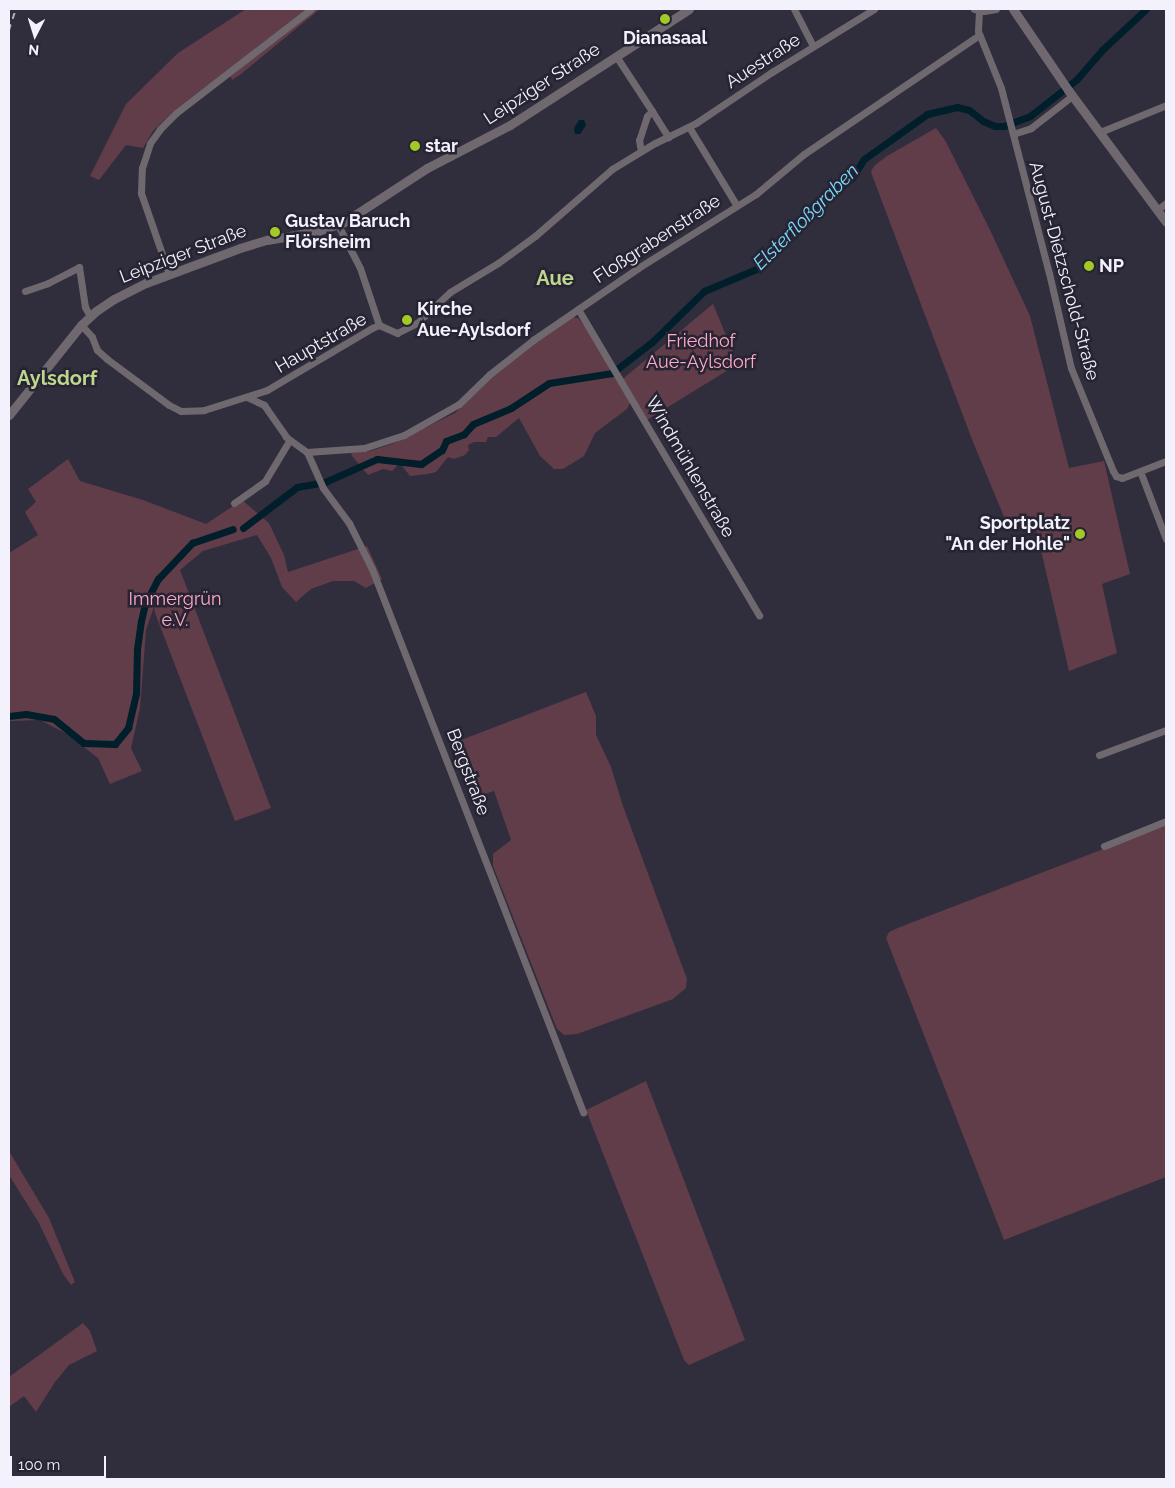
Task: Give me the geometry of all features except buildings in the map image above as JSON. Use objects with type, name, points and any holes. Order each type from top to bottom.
[{"type":"street","points":[[170,274],[141,193],[142,168],[150,143],[160,129],[176,113],[311,9]]},
{"type":"street","name":"Leipziger Straße","points":[[9,415],[81,325],[90,316],[129,290],[249,245],[338,225],[427,168],[503,129],[689,9]]},
{"type":"street","points":[[794,9],[813,46]]},
{"type":"street","name":"Auestraße","points":[[668,137],[689,126],[874,9]]},
{"type":"street","points":[[996,9],[976,10],[979,34],[999,82],[1012,128],[1031,128],[1068,90]]},
{"type":"street","points":[[1014,9],[1068,90],[1166,222]]},
{"type":"street","name":"Floßgrabenstraße","points":[[307,452],[355,450],[380,444],[444,414],[467,398],[498,367],[578,309],[768,185],[804,154],[979,34]]},
{"type":"street","points":[[616,56],[668,137]]},
{"type":"street","points":[[1100,132],[1166,105]]},
{"type":"street","points":[[641,151],[639,140],[647,116],[652,110]]},
{"type":"street","points":[[689,126],[737,206]]},
{"type":"street","name":"August-Dietzschold-Straße","points":[[1012,128],[1071,368],[1116,476],[1122,478],[1166,461]]},
{"type":"street","name":"Hauptstraße","points":[[81,325],[90,333],[97,350],[107,359],[176,409],[197,411],[247,397],[267,390],[359,334],[378,326],[394,332],[405,330],[423,319],[454,289],[491,267],[544,228],[608,172],[641,151],[668,137]]},
{"type":"street","points":[[1157,210],[1166,203]]},
{"type":"street","points":[[338,225],[360,268],[378,326]]},
{"type":"street","points":[[25,291],[48,283],[80,267],[85,309],[90,316]]},
{"type":"street","name":"Windmühlenstraße","points":[[578,309],[616,370],[758,615]]},
{"type":"street","points":[[264,405],[267,390]]},
{"type":"street","points":[[247,397],[264,405],[289,440],[307,452]]},
{"type":"street","points":[[234,503],[265,481],[289,440]]},
{"type":"street","name":"Bergstraße","points":[[307,452],[323,488],[348,523],[372,569],[582,1112]]},
{"type":"street","points":[[1140,472],[1166,538]]},
{"type":"street","points":[[1099,755],[1166,730]]},
{"type":"street","points":[[1104,846],[1166,821]]},
{"type":"green space","points":[[246,9],[320,9],[241,74],[232,80],[228,70],[175,110],[153,131],[143,148],[126,145],[99,180],[90,176],[126,104],[178,53]]},
{"type":"green space","points":[[936,128],[945,140],[991,232],[1030,316],[1069,468],[1104,461],[1130,574],[1102,584],[1117,653],[1069,671],[1034,520],[1007,524],[973,442],[871,171],[875,165],[887,156]]},
{"type":"green space","name":"Friedhof Aue-Aylsdorf","points":[[713,304],[738,364],[642,423],[630,403],[627,409],[595,433],[584,456],[563,469],[554,469],[540,456],[519,418],[496,437],[488,437],[486,442],[474,442],[468,445],[469,450],[465,455],[454,459],[448,457],[436,472],[428,474],[410,476],[400,463],[392,471],[383,469],[368,475],[352,456],[351,453],[370,451],[392,444],[455,413],[492,376],[530,345],[572,317],[578,318],[587,328],[619,382]]},
{"type":"green space","name":"Immergrün e.V.","points":[[68,459],[80,481],[143,500],[206,524],[242,500],[269,523],[284,555],[288,572],[367,546],[382,579],[366,588],[354,581],[333,581],[311,589],[296,602],[282,587],[271,558],[257,535],[203,551],[180,570],[271,808],[235,821],[154,607],[146,630],[140,708],[131,748],[142,771],[110,784],[98,758],[67,734],[40,720],[9,721],[9,553],[38,535],[25,512],[36,502],[28,489]]},
{"type":"green space","points":[[586,692],[596,716],[596,735],[611,767],[623,806],[687,979],[686,988],[673,999],[577,1034],[564,1035],[557,1029],[493,866],[493,854],[511,840],[494,791],[475,797],[469,794],[456,759],[456,742]]},
{"type":"green space","points":[[1166,825],[1166,1177],[1004,1240],[886,938],[889,932],[900,927]]},
{"type":"green space","points":[[646,1081],[745,1340],[689,1365],[684,1360],[586,1110]]},
{"type":"green space","points":[[9,1151],[49,1218],[75,1282],[71,1285],[63,1274],[39,1223],[9,1175]]},
{"type":"green space","points":[[83,1323],[90,1331],[97,1351],[69,1365],[55,1382],[36,1412],[24,1396],[9,1407],[9,1377]]},
{"type":"water","points":[[579,120],[584,120],[586,125],[580,134],[575,134],[574,128]]},
{"type":"waterway","name":"Elsterfloßgraben","points":[[243,528],[297,487],[325,482],[377,459],[421,464],[442,450],[446,441],[464,434],[473,424],[511,408],[549,383],[612,373],[652,342],[704,291],[759,268],[807,211],[852,178],[864,159],[927,114],[957,107],[969,110],[983,121],[995,126],[1004,126],[1030,116],[1077,79],[1102,50],[1146,9]]},
{"type":"waterway","name":"Elsterfloßgraben","points":[[9,716],[26,714],[54,719],[84,743],[115,744],[128,728],[136,693],[137,649],[141,621],[145,604],[158,579],[192,543],[233,529]]},
{"type":"railway","points":[[9,30],[16,9]]},
{"type":"place","name":"Dianasaal","points":[[665,19]]},
{"type":"place","name":"star","points":[[415,146]]},
{"type":"place","name":"Gustav Baruch Flörsheim","points":[[275,232]]},
{"type":"place","name":"NP","points":[[1089,266]]},
{"type":"place","name":"Kirche Aue-Aylsdorf","points":[[407,320]]},
{"type":"place","name":"Sportplatz \"An der Hohle\"","points":[[1080,534]]},
{"type":"district","name":"Aue","points":[[555,278]]},
{"type":"district","name":"Aylsdorf","points":[[57,378]]}]
